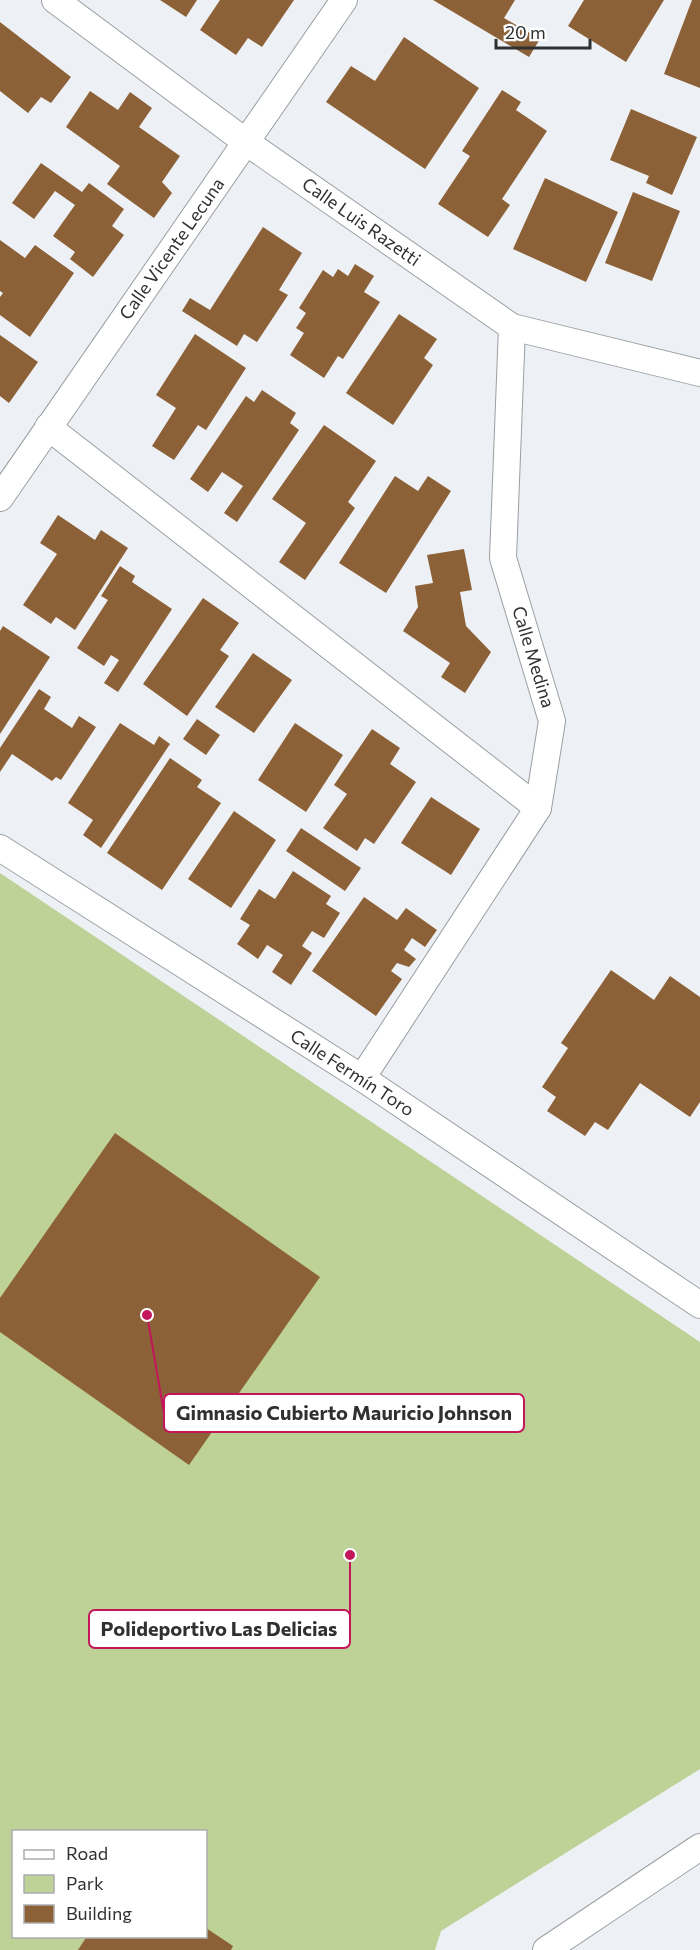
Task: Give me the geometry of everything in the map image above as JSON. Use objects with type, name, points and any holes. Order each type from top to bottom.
[{"type":"street","name":"Calle Luis Razetti","points":[[55,0],[246,142],[512,327],[700,373]]},
{"type":"street","name":"Calle Vicente Lecuna","points":[[0,498],[344,0]]},
{"type":"street","name":"Calle Medina","points":[[362,1078],[537,808],[552,721],[503,558],[512,327]]},
{"type":"street","points":[[48,427],[537,808]]},
{"type":"street","name":"Calle Fermín Toro","points":[[0,848],[362,1078],[700,1305]]},
{"type":"street","points":[[546,1950],[700,1847]]},
{"type":"green space","points":[[0,873],[700,1342],[700,1769],[441,1931],[435,1950],[0,1950]]},
{"type":"building","points":[[160,0],[197,0],[186,17]]},
{"type":"building","points":[[220,0],[294,0],[262,47],[248,38],[236,55],[200,30]]},
{"type":"building","points":[[433,0],[515,0],[504,18],[540,39],[529,57]]},
{"type":"building","points":[[584,0],[664,0],[626,62],[568,26]]},
{"type":"building","points":[[692,0],[700,0],[700,88],[664,74]]},
{"type":"building","points":[[0,22],[71,77],[51,103],[41,97],[28,113],[0,91]]},
{"type":"building","points":[[404,37],[479,88],[425,169],[326,102],[351,66],[375,81]]},
{"type":"building","points":[[502,90],[521,102],[516,110],[547,131],[502,199],[510,205],[488,237],[438,204],[470,156],[462,151]]},
{"type":"building","points":[[90,91],[118,110],[130,92],[152,108],[139,127],[180,156],[162,182],[172,193],[154,218],[107,184],[120,166],[66,127]]},
{"type":"building","points":[[631,109],[697,137],[672,195],[646,183],[649,176],[610,160]]},
{"type":"building","points":[[41,163],[82,192],[89,183],[124,209],[112,226],[124,235],[93,277],[70,259],[75,252],[53,236],[75,205],[55,191],[34,219],[12,203]]},
{"type":"building","points":[[545,178],[618,212],[586,282],[513,249]]},
{"type":"building","points":[[633,192],[680,211],[652,281],[605,263]]},
{"type":"building","points":[[263,227],[302,253],[279,290],[288,295],[257,342],[244,334],[237,346],[182,311],[190,298],[210,310]]},
{"type":"building","points":[[0,240],[25,258],[35,245],[74,273],[30,337],[0,315],[0,297],[3,293],[0,291]]},
{"type":"building","points":[[355,264],[374,276],[364,292],[380,302],[343,359],[338,356],[324,378],[290,355],[304,333],[296,328],[306,313],[299,308],[323,270],[333,277],[338,269],[348,276]]},
{"type":"building","points":[[399,314],[437,339],[424,358],[433,365],[393,425],[346,393]]},
{"type":"building","points":[[195,334],[246,368],[206,430],[198,425],[174,460],[152,446],[176,408],[156,395]]},
{"type":"building","points":[[0,335],[38,362],[9,403],[0,396]]},
{"type":"building","points":[[262,390],[296,413],[290,423],[299,430],[237,522],[224,513],[243,486],[222,472],[208,492],[190,479],[246,396],[254,402]]},
{"type":"building","points":[[324,425],[376,461],[348,502],[355,508],[305,580],[279,562],[306,523],[272,499]]},
{"type":"building","points":[[395,476],[418,491],[428,476],[451,491],[386,593],[339,563]]},
{"type":"building","points":[[58,515],[95,540],[101,530],[128,548],[75,630],[56,617],[51,624],[23,605],[57,554],[40,543]]},
{"type":"building","points":[[464,549],[472,590],[460,592],[466,626],[491,652],[465,693],[441,677],[450,663],[403,631],[418,607],[415,586],[433,583],[427,555]]},
{"type":"building","points":[[120,566],[135,576],[132,582],[172,609],[118,692],[104,683],[119,660],[111,655],[104,666],[77,648],[108,600],[101,596]]},
{"type":"building","points":[[203,598],[239,623],[220,650],[229,656],[187,716],[143,684]]},
{"type":"building","points":[[3,626],[50,657],[0,734],[0,631]]},
{"type":"building","points":[[253,653],[292,680],[254,733],[215,707]]},
{"type":"building","points":[[39,689],[51,697],[44,709],[72,728],[79,716],[96,727],[61,780],[56,777],[52,781],[12,754],[0,772],[0,748]]},
{"type":"building","points":[[197,719],[220,735],[206,755],[183,739]]},
{"type":"building","points":[[120,723],[154,745],[159,736],[170,744],[101,848],[83,835],[93,820],[68,803]]},
{"type":"building","points":[[295,723],[343,755],[306,812],[258,780]]},
{"type":"building","points":[[372,729],[400,748],[390,764],[416,782],[374,844],[365,838],[357,851],[323,828],[347,794],[334,785]]},
{"type":"building","points":[[170,758],[202,780],[197,787],[221,803],[162,890],[107,853]]},
{"type":"building","points":[[431,797],[480,829],[451,875],[401,843]]},
{"type":"building","points":[[234,811],[276,840],[231,908],[188,879]]},
{"type":"building","points":[[301,828],[361,868],[345,891],[286,851]]},
{"type":"building","points":[[293,871],[331,896],[326,904],[340,913],[324,938],[312,931],[302,946],[312,953],[291,985],[272,972],[283,955],[267,945],[258,959],[237,944],[250,925],[240,919],[259,889],[275,899]]},
{"type":"building","points":[[364,897],[397,920],[406,908],[437,930],[425,947],[412,938],[404,950],[416,959],[409,967],[397,963],[391,971],[402,979],[376,1016],[312,971]]},
{"type":"building","points":[[611,970],[654,1000],[670,976],[700,997],[700,1102],[690,1117],[640,1083],[608,1130],[595,1122],[585,1136],[547,1111],[556,1097],[542,1087],[568,1048],[561,1043]]},
{"type":"building","points":[[115,1133],[320,1277],[189,1465],[0,1332],[0,1298]]},
{"type":"building","points":[[207,1929],[233,1946],[231,1950],[78,1950],[86,1938],[207,1938]]},
{"type":"place","name":"Gimnasio Cubierto Mauricio Johnson","points":[[147,1315]]},
{"type":"place","name":"Polideportivo Las Delicias","points":[[350,1555]]}]
